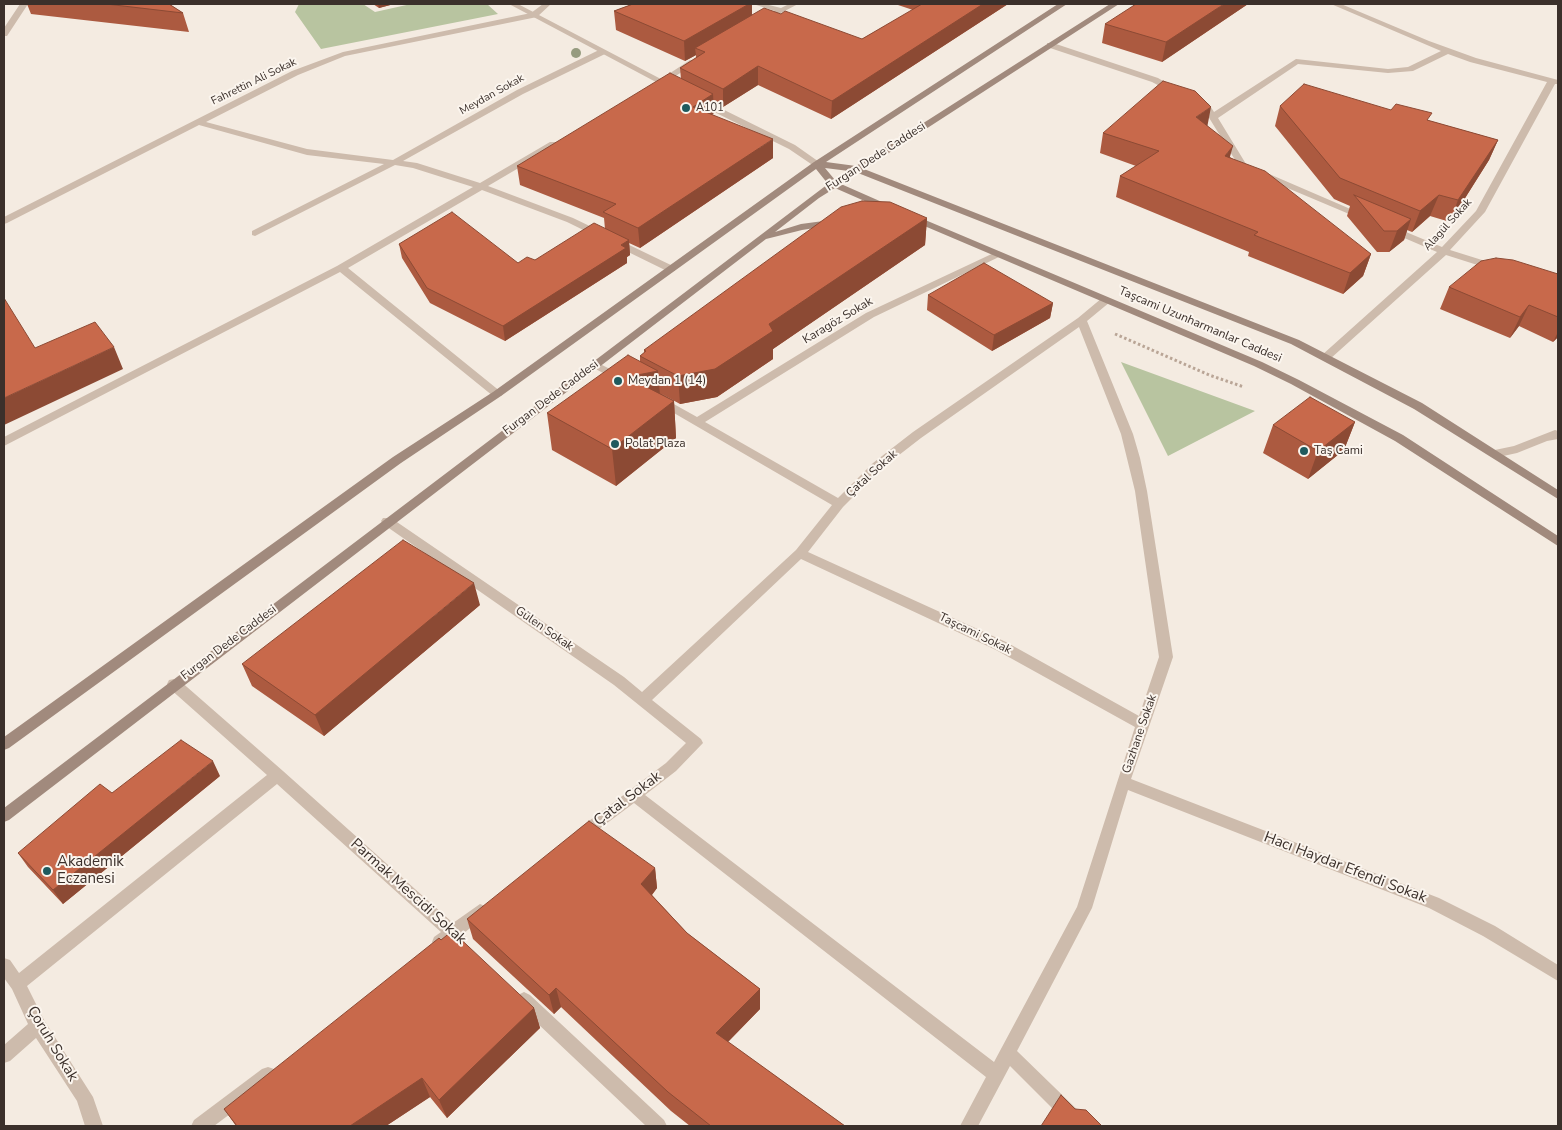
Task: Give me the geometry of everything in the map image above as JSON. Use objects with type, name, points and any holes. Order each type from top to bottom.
[{"type":"main road","name":"Furgan Dede Caddesi","points":[[4,744],[389,466],[497,394],[817,164],[1063,4]]},
{"type":"main road","name":"Furgan Dede Caddesi","points":[[4,816],[387,521],[596,365],[833,184],[1115,4]]},
{"type":"main road","name":"Taşcami Uzunharmanlar Caddesi","points":[[817,164],[856,169],[1295,342],[1326,356],[1418,406],[1558,495]]},
{"type":"main road","name":"Taşcami Uzunharmanlar Caddesi","points":[[817,164],[833,184],[903,217],[951,234],[1258,364],[1346,408],[1399,438],[1558,542]]},
{"type":"main road","points":[[756,241],[801,227],[844,222]]},
{"type":"street","points":[[4,34],[24,4]]},
{"type":"street","points":[[513,4],[602,52],[656,84],[678,90]]},
{"type":"street","points":[[534,15],[547,4]]},
{"type":"street","points":[[757,4],[781,10]]},
{"type":"street","points":[[754,26],[794,4]]},
{"type":"street","points":[[1335,4],[1447,51],[1473,60],[1555,81]]},
{"type":"street","name":"Fahrettin Ali Sokak","points":[[4,221],[295,73],[343,54],[534,15]]},
{"type":"street","points":[[1050,45],[1155,80],[1206,106],[1244,166],[1444,251],[1508,271]]},
{"type":"street","points":[[1213,117],[1296,60],[1388,71],[1410,69],[1447,51]]},
{"type":"street","name":"Meydan Sokak","points":[[255,233],[395,162],[520,92],[602,52]]},
{"type":"street","points":[[656,84],[703,56]]},
{"type":"street","name":"Alagül Sokak","points":[[1326,356],[1444,251],[1480,212],[1555,81]]},
{"type":"street","name":"Taşcami Uzunharmanlar Caddesi","points":[[687,95],[792,147],[817,164]]},
{"type":"street","points":[[197,122],[307,152],[414,165],[482,186],[570,220],[671,269]]},
{"type":"street","points":[[4,442],[341,268],[558,141]]},
{"type":"street","name":"Karagöz Sokak","points":[[698,421],[870,315],[998,254]]},
{"type":"street","points":[[341,268],[497,394]]},
{"type":"street","name":"Çatal Sokak","points":[[643,700],[800,553],[839,504],[877,466],[1082,320],[1106,300]]},
{"type":"street","name":"Gazhane Sokak","points":[[969,1126],[1009,1054],[1084,908],[1123,782],[1166,657],[1143,500],[1127,434],[1082,320]]},
{"type":"street","points":[[596,365],[630,384]]},
{"type":"street","points":[[647,393],[839,504]]},
{"type":"street","points":[[1494,454],[1517,449],[1555,434],[1558,435]]},
{"type":"street","name":"Gülen Sokak","points":[[387,521],[619,681],[696,743]]},
{"type":"street","name":"Taşcami Sokak","points":[[800,553],[1001,646],[1144,725]]},
{"type":"street","name":"Parmak Mescidi Sokak","points":[[174,684],[278,775],[466,946]]},
{"type":"street","name":"Çatal Sokak","points":[[571,842],[671,767],[696,743]]},
{"type":"street","points":[[18,984],[278,775]]},
{"type":"street","name":"Hacı Haydar Efendi Sokak","points":[[1123,782],[1434,903],[1489,931],[1558,974]]},
{"type":"street","points":[[635,794],[996,1075]]},
{"type":"street","points":[[430,950],[492,902]]},
{"type":"street","name":"Çoruh Sokak","points":[[4,965],[18,984],[38,1026],[84,1097],[94,1126]]},
{"type":"street","points":[[516,993],[658,1126]]},
{"type":"street","points":[[4,1055],[38,1026]]},
{"type":"street","points":[[1009,1054],[1082,1126]]},
{"type":"street","points":[[200,1126],[278,1068]]},
{"type":"path","points":[[1082,320],[1209,375],[1252,389]]},
{"type":"green space","points":[[299,4],[363,4],[375,12],[411,4],[487,4],[498,14],[321,49],[295,12]]},
{"type":"green space","points":[[1121,362],[1255,411],[1168,456]]},
{"type":"building","points":[[106,4],[169,4],[183,13]]},
{"type":"building","points":[[633,4],[749,4],[684,41],[614,11]]},
{"type":"building","points":[[922,4],[983,4],[832,101],[758,66],[723,89],[680,68],[705,52],[695,48],[764,8],[781,14],[785,11],[862,39]]},
{"type":"building","points":[[1136,4],[1224,4],[1166,42],[1105,24]]},
{"type":"building","points":[[670,73],[713,94],[693,107],[773,139],[638,228],[603,212],[616,204],[517,166]]},
{"type":"building","points":[[1163,81],[1195,91],[1211,107],[1196,117],[1233,146],[1225,156],[1265,171],[1371,254],[1350,273],[1254,235],[1258,232],[1120,176],[1159,151],[1103,133]]},
{"type":"building","points":[[1304,84],[1391,110],[1396,104],[1432,113],[1427,120],[1498,140],[1458,200],[1439,195],[1420,211],[1340,178],[1280,106]]},
{"type":"building","points":[[1354,195],[1411,219],[1397,231],[1384,231]]},
{"type":"building","points":[[862,201],[890,202],[927,218],[769,324],[773,331],[715,369],[678,376],[640,356],[646,351],[644,350],[841,207]]},
{"type":"building","points":[[452,212],[518,263],[527,257],[535,260],[594,223],[629,240],[621,245],[626,248],[503,326],[427,288],[399,244]]},
{"type":"building","points":[[1496,258],[1513,260],[1558,274],[1558,317],[1529,305],[1520,317],[1449,287],[1481,261]]},
{"type":"building","points":[[984,263],[1053,303],[994,335],[928,295]]},
{"type":"building","points":[[4,298],[35,348],[95,322],[114,347],[4,398]]},
{"type":"building","points":[[628,355],[658,371],[627,377],[674,401],[612,449],[547,413]]},
{"type":"building","points":[[1310,397],[1355,422],[1318,451],[1273,425]]},
{"type":"building","points":[[403,540],[474,583],[315,715],[242,664]]},
{"type":"building","points":[[181,740],[213,761],[53,890],[18,853],[100,784],[112,793]]},
{"type":"building","points":[[589,821],[655,868],[641,884],[687,933],[760,989],[716,1033],[845,1126],[711,1126],[668,1092],[556,988],[549,995],[467,919]]},
{"type":"building","points":[[452,931],[534,1008],[439,1100],[422,1078],[350,1126],[237,1126],[224,1109],[439,938],[441,940]]},
{"type":"building","points":[[1061,1095],[1075,1109],[1086,1110],[1102,1126],[1041,1126]]},
{"type":"place","name":"A101","points":[[686,108]]},
{"type":"place","name":"Meydan 1 (14)","points":[[618,381]]},
{"type":"place","name":"Polat Plaza","points":[[615,444]]},
{"type":"place","name":"Taş Cami","points":[[1304,451]]},
{"type":"place","name":"Akademik Eczanesi","points":[[47,871]]}]
